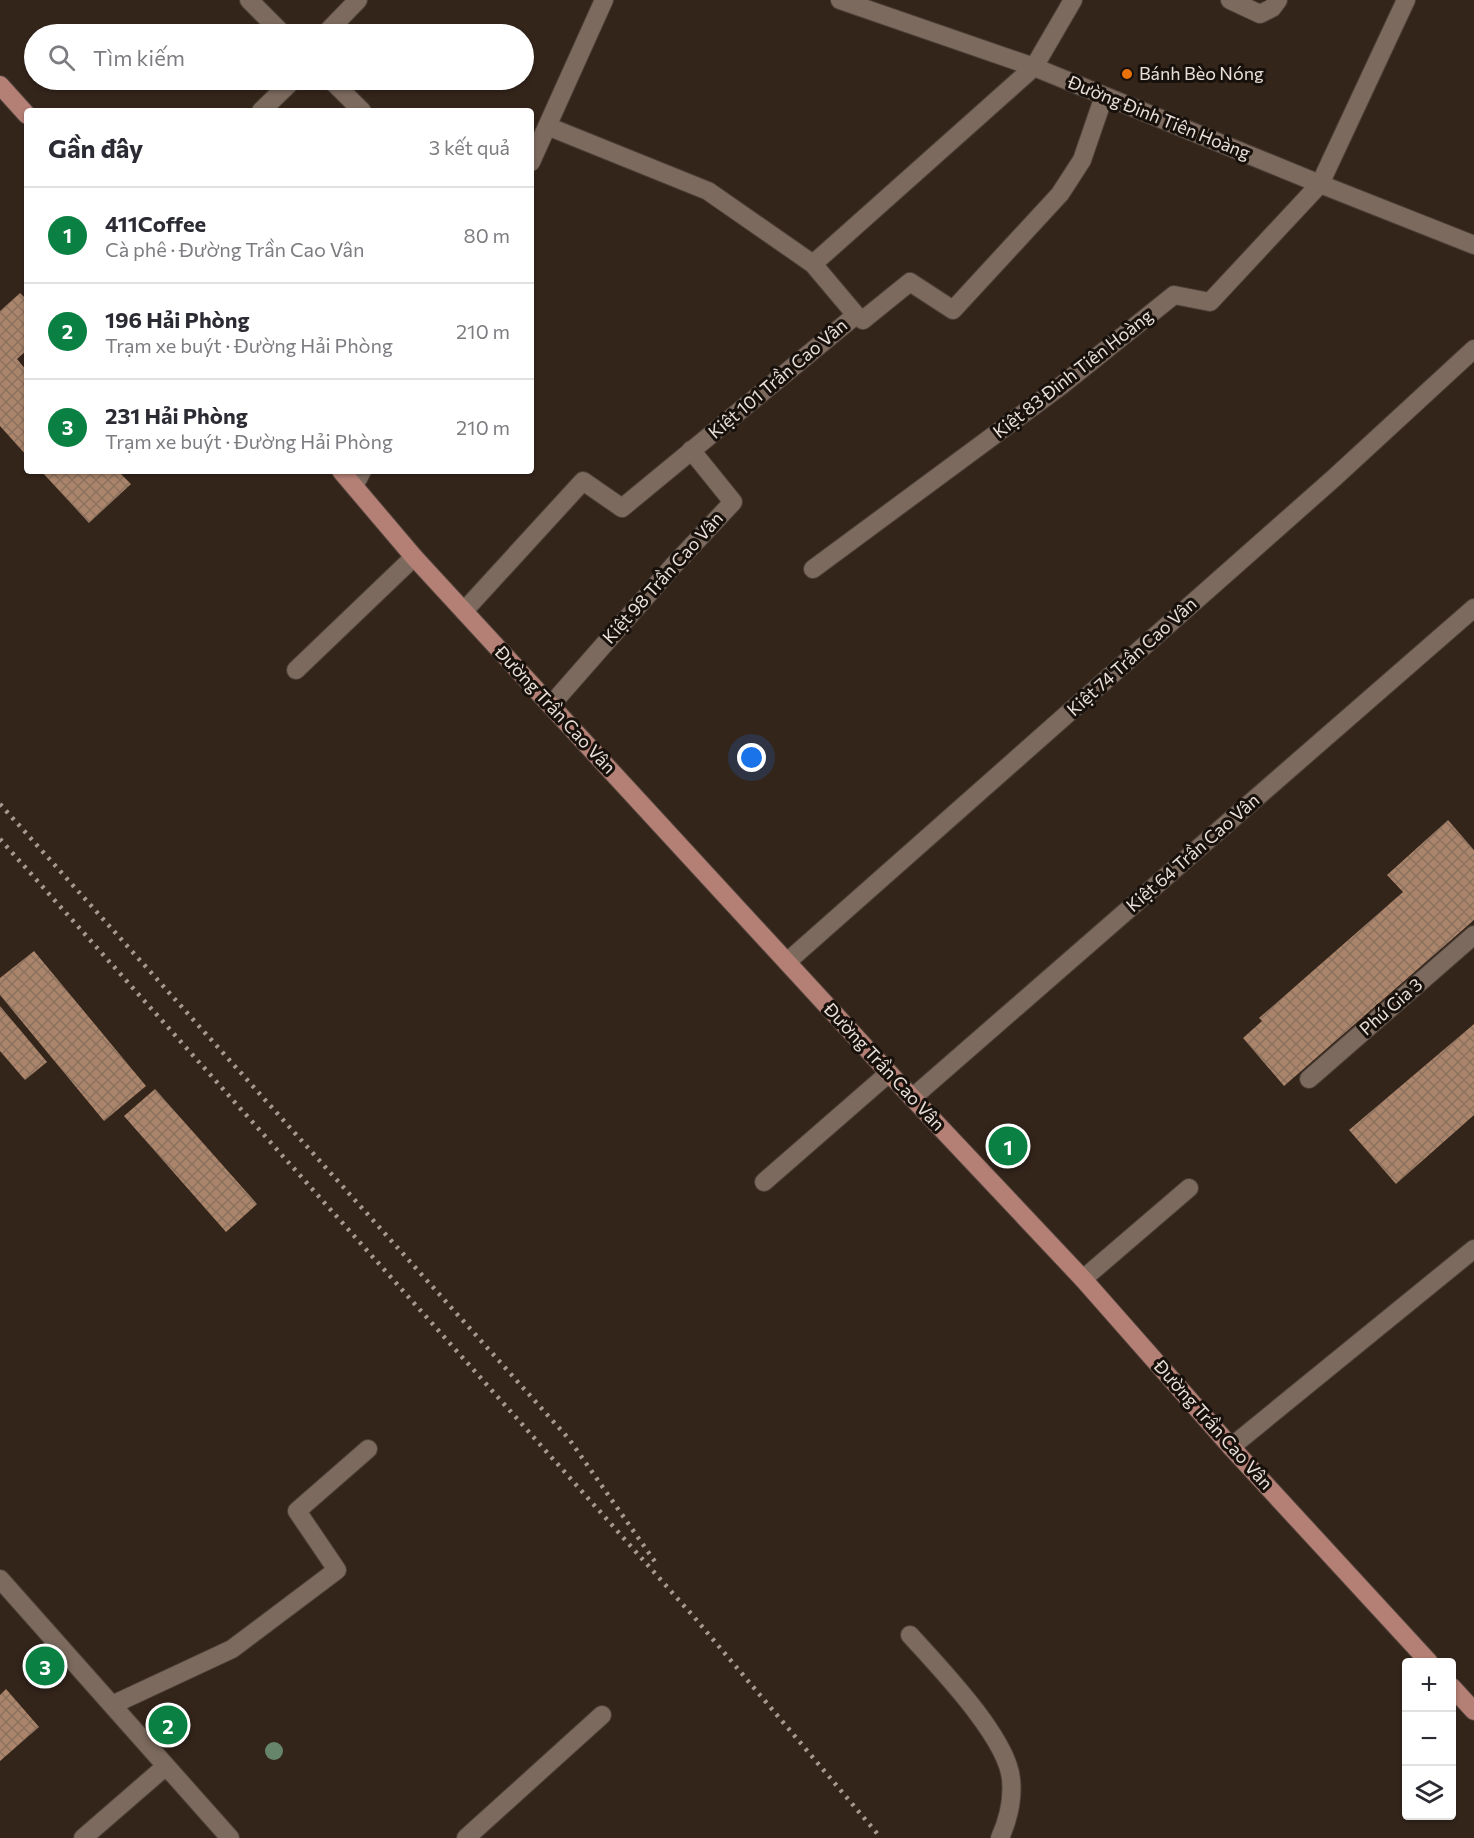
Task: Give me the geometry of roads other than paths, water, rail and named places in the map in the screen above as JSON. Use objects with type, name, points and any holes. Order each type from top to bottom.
[{"type":"main road","points":[[0,85],[24,113]]},
{"type":"main road","name":"Đường Trần Cao Vân","points":[[358,478],[414,556],[912,1098],[1083,1279],[1231,1447],[1425,1658]]},
{"type":"main road","points":[[1456,1692],[1474,1712]]},
{"type":"street","points":[[249,0],[273,24]]},
{"type":"street","points":[[335,24],[358,0]]},
{"type":"street","points":[[534,155],[604,0]]},
{"type":"street","name":"Đường Đinh Tiên Hoàng","points":[[840,0],[1034,67],[1474,245]]},
{"type":"street","points":[[813,264],[1034,67],[1073,0]]},
{"type":"street","points":[[1230,0],[1260,14],[1272,8],[1278,0]]},
{"type":"street","points":[[1320,184],[1406,0]]},
{"type":"street","points":[[264,108],[283,90]]},
{"type":"street","points":[[342,90],[359,108]]},
{"type":"street","points":[[856,315],[863,320],[910,282],[953,310],[1060,194],[1082,160],[1104,96]]},
{"type":"street","name":"Kiệt 101 Trần Cao Vân","points":[[464,611],[583,482],[622,508],[856,315],[813,264],[708,191],[547,126]]},
{"type":"street","name":"Kiệt 83 Đinh Tiên Hoàng","points":[[813,569],[1062,385],[1174,295],[1210,302],[1320,184]]},
{"type":"street","name":"Kiệt 74 Trần Cao Vân","points":[[788,962],[1334,478],[1474,349]]},
{"type":"street","name":"Kiệt 98 Trần Cao Vân","points":[[551,705],[672,566],[733,502],[692,450]]},
{"type":"street","points":[[296,670],[414,556]]},
{"type":"street","name":"Kiệt 64 Trần Cao Vân","points":[[912,1098],[1474,608]]},
{"type":"street","name":"Phú Gia 3","points":[[1309,1079],[1474,935]]},
{"type":"street","points":[[764,1182],[889,1073]]},
{"type":"street","points":[[1083,1279],[1189,1188]]},
{"type":"street","points":[[1231,1447],[1474,1249]]},
{"type":"street","points":[[112,1705],[232,1649],[337,1570],[297,1510],[368,1449]]},
{"type":"street","points":[[0,1579],[230,1838]]},
{"type":"street","points":[[910,1635],[960,1691],[991,1733],[1006,1759],[1011,1780],[1009,1808],[1000,1838]]},
{"type":"street","points":[[466,1838],[602,1715]]},
{"type":"street","points":[[83,1838],[166,1766]]},
{"type":"railway","points":[[0,804],[569,1439],[658,1566]]},
{"type":"railway","points":[[0,839],[694,1617],[881,1838]]},
{"type":"place","name":"Bánh Bèo Nóng","points":[[1127,74]]},
{"type":"place","name":"411Coffee","points":[[1008,1146]]},
{"type":"place","name":"231 Hải Phòng","points":[[45,1666]]},
{"type":"place","name":"196 Hải Phòng","points":[[168,1725]]}]
